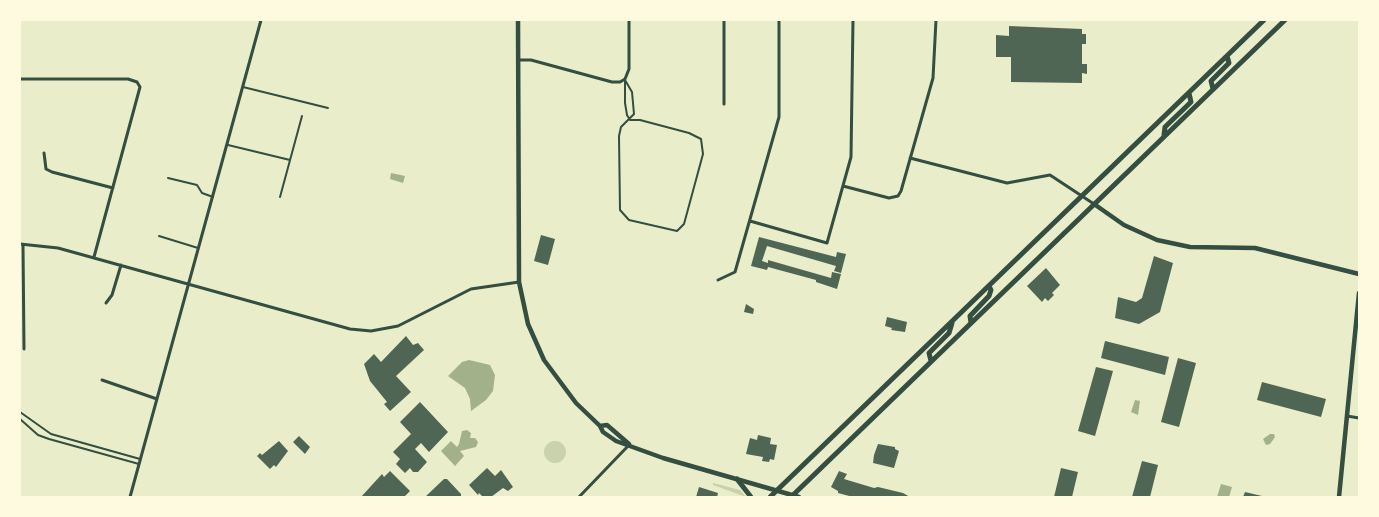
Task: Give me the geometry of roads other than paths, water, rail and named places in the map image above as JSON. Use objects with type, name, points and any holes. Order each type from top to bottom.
[{"type":"main road","points":[[518,20],[519,282],[528,324],[544,360],[567,393],[600,426],[603,432],[616,441],[663,458],[799,497]]},
{"type":"main road","points":[[770,497],[1264,20]]},
{"type":"main road","points":[[792,496],[1285,20]]},
{"type":"main road","points":[[1212,90],[1211,81],[1229,63],[1226,56]]},
{"type":"main road","points":[[1164,136],[1164,127],[1191,102],[1189,93]]},
{"type":"main road","points":[[1094,204],[1115,220],[1157,240],[1196,248],[1255,248],[1359,274]]},
{"type":"main road","points":[[970,323],[970,316],[989,296],[991,290],[989,286]]},
{"type":"main road","points":[[1339,497],[1359,293]]},
{"type":"main road","points":[[931,361],[929,353],[948,334],[953,320]]},
{"type":"main road","points":[[600,426],[607,425],[630,445]]},
{"type":"main road","points":[[737,479],[751,497]]},
{"type":"street","points":[[130,497],[261,20]]},
{"type":"street","points":[[518,60],[531,60],[616,83],[625,79],[629,69],[629,20]]},
{"type":"street","points":[[724,20],[724,104]]},
{"type":"street","points":[[718,280],[735,272],[778,117],[779,20]]},
{"type":"street","points":[[750,221],[827,243],[853,142],[853,20]]},
{"type":"street","points":[[843,186],[889,198],[898,196],[933,78],[936,20]]},
{"type":"street","points":[[20,79],[128,80],[136,82],[140,88],[94,257]]},
{"type":"street","points":[[44,152],[46,169],[113,188]]},
{"type":"street","points":[[910,158],[1007,183],[1050,175],[1094,204]]},
{"type":"street","points":[[24,349],[22,245],[58,248],[189,286],[350,329],[371,331],[398,326],[448,299],[471,290],[519,282]]},
{"type":"street","points":[[106,303],[112,295],[121,265]]},
{"type":"street","points":[[102,380],[157,400]]},
{"type":"street","points":[[1347,416],[1359,418]]},
{"type":"street","points":[[579,497],[630,445]]},
{"type":"lane","points":[[625,79],[625,103],[630,120]]},
{"type":"lane","points":[[625,79],[632,92],[634,114],[621,127],[619,136],[620,210],[629,220],[678,231],[684,224],[703,154],[701,139],[689,133],[640,120],[630,120]]},
{"type":"lane","points":[[243,87],[328,108]]},
{"type":"lane","points":[[280,197],[302,116]]},
{"type":"lane","points":[[228,145],[290,160]]},
{"type":"lane","points":[[168,178],[197,186],[202,193],[213,197]]},
{"type":"lane","points":[[159,236],[198,248]]},
{"type":"lane","points":[[20,412],[50,434],[140,459]]},
{"type":"lane","points":[[20,419],[38,434],[49,439],[139,464]]}]
